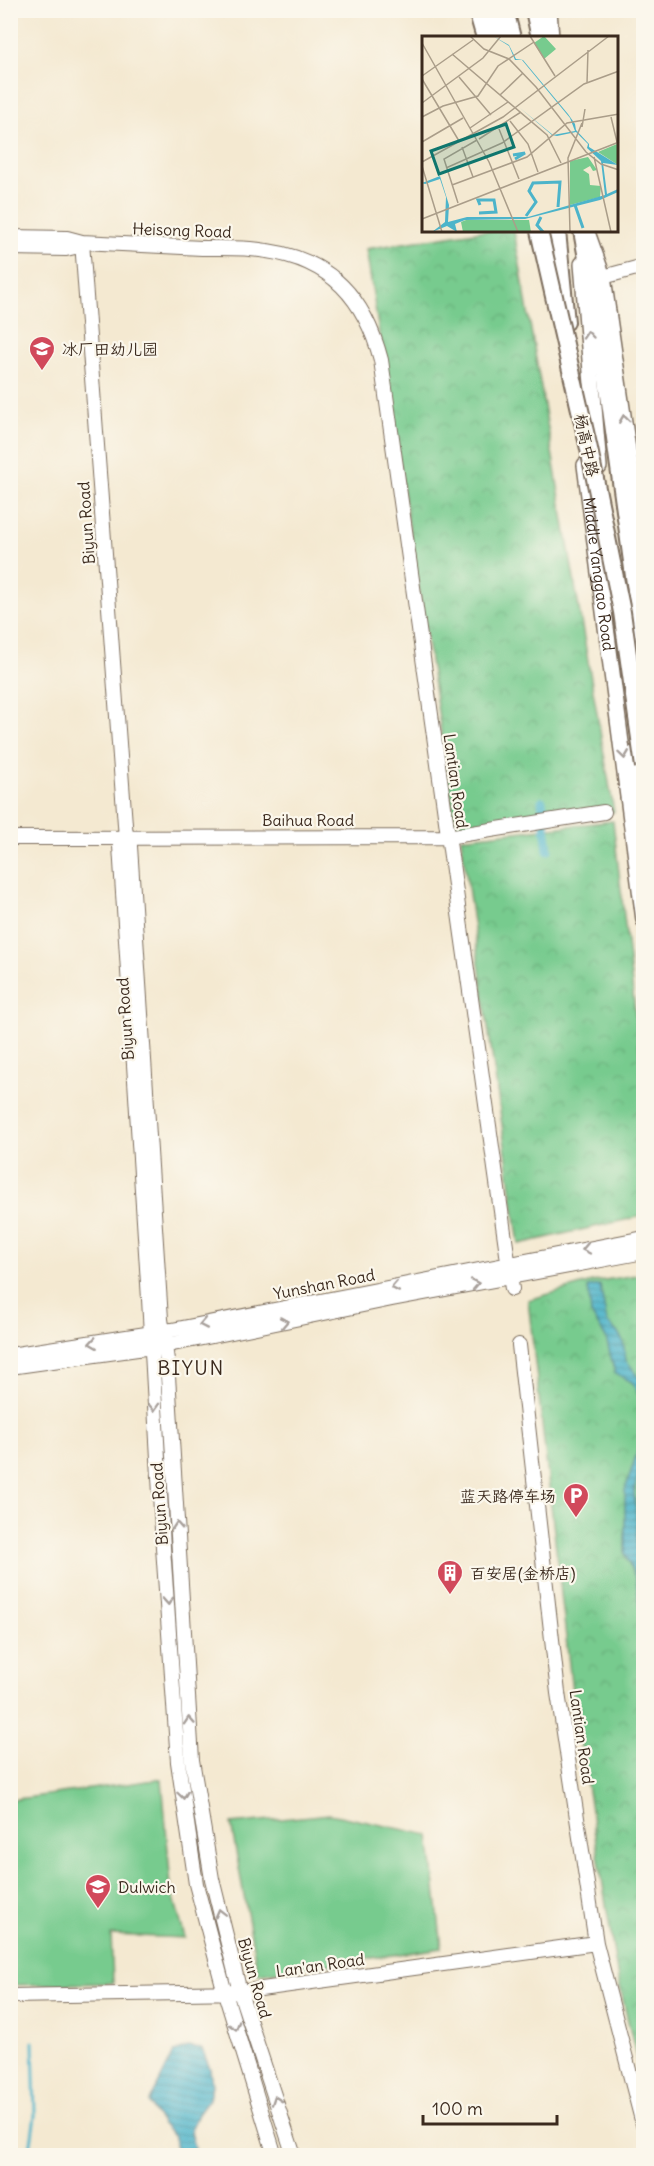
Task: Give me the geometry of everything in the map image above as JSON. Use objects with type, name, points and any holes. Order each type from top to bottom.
[{"type":"highway","points":[[477,10],[484,36]]},
{"type":"highway","points":[[491,10],[496,36]]},
{"type":"highway","points":[[505,10],[512,36]]},
{"type":"highway","points":[[534,10],[547,35]]},
{"type":"highway","name":"杨高中路","points":[[538,232],[589,449],[622,612],[644,766]]},
{"type":"highway","points":[[556,232],[566,322]]},
{"type":"highway","name":"杨高中路","points":[[582,232],[598,319],[644,649]]},
{"type":"main road","points":[[484,10],[490,36]]},
{"type":"main road","points":[[547,35],[548,10]]},
{"type":"main road","name":"Middle Yanggao Road","points":[[538,232],[566,322],[640,806]]},
{"type":"main road","points":[[582,232],[603,277],[644,560]]},
{"type":"main road","name":"Middle Yanggao Road","points":[[582,232],[592,394],[607,564],[640,806],[644,920]]},
{"type":"street","name":"Heisong Road","points":[[10,237],[67,238],[82,242],[266,250],[297,257],[322,270],[344,287]]},
{"type":"street","points":[[10,248],[66,249],[82,242]]},
{"type":"street","name":"Biyun Road","points":[[82,242],[126,838],[120,846],[192,1760],[212,1879],[240,1992],[294,2156]]},
{"type":"street","points":[[603,277],[644,266]]},
{"type":"street","name":"Lantian Road","points":[[344,287],[366,317],[374,334],[381,360],[510,1277]]},
{"type":"street","name":"Baihua Road","points":[[10,838],[447,837],[604,812]]},
{"type":"street","name":"Yunshan Road","points":[[510,1277],[644,1238]]},
{"type":"street","name":"Yunshan Road","points":[[10,1367],[644,1252]]},
{"type":"street","name":"Biyun Road","points":[[158,1340],[178,1762],[196,1884],[225,1993],[275,2156]]},
{"type":"street","name":"Yunshan Road","points":[[10,1355],[158,1340]]},
{"type":"street","name":"Lantian Road","points":[[519,1345],[558,1693],[596,1943],[644,2128]]},
{"type":"street","name":"Lan'an Road","points":[[10,1996],[240,1992],[596,1943]]},
{"type":"green space","points":[[475,232],[514,232],[614,812],[456,828],[366,249]]},
{"type":"green space","points":[[613,821],[643,1080],[643,1216],[519,1244],[461,838]]},
{"type":"green space","points":[[643,1274],[643,2087],[617,1973],[572,1691],[528,1300],[592,1282]]},
{"type":"green space","name":"Dulwich","points":[[162,1779],[171,1887],[185,1938],[111,1935],[113,1983],[11,1985],[11,1800]]},
{"type":"green space","points":[[330,1814],[429,1835],[442,1948],[258,1974],[231,1824]]},
{"type":"water","points":[[600,1285],[607,1322],[619,1334],[626,1360],[643,1383],[643,1416],[641,1400],[632,1382],[615,1373],[606,1338],[591,1314],[588,1287]]},
{"type":"water","points":[[643,1416],[643,1456],[634,1491],[636,1544],[643,1565],[643,1614],[640,1610],[636,1579],[625,1554],[625,1490],[641,1440]]},
{"type":"water","points":[[188,2047],[202,2049],[210,2069],[212,2085],[209,2099],[198,2114],[190,2132],[196,2155],[176,2155],[175,2138],[161,2123],[149,2103],[174,2052]]},
{"type":"waterway","points":[[542,801],[548,850]]},
{"type":"waterway","points":[[29,2156],[35,2116],[33,2042]]},
{"type":"place","name":"冰厂田幼儿园","points":[[42,372]]},
{"type":"place","name":"蓝天路停车场","points":[[576,1519]]},
{"type":"place","name":"百安居(金桥店)","points":[[450,1596]]},
{"type":"place","name":"Dulwich","points":[[98,1910]]},
{"type":"district","name":"BIYUN","points":[[191,1367]]}]
